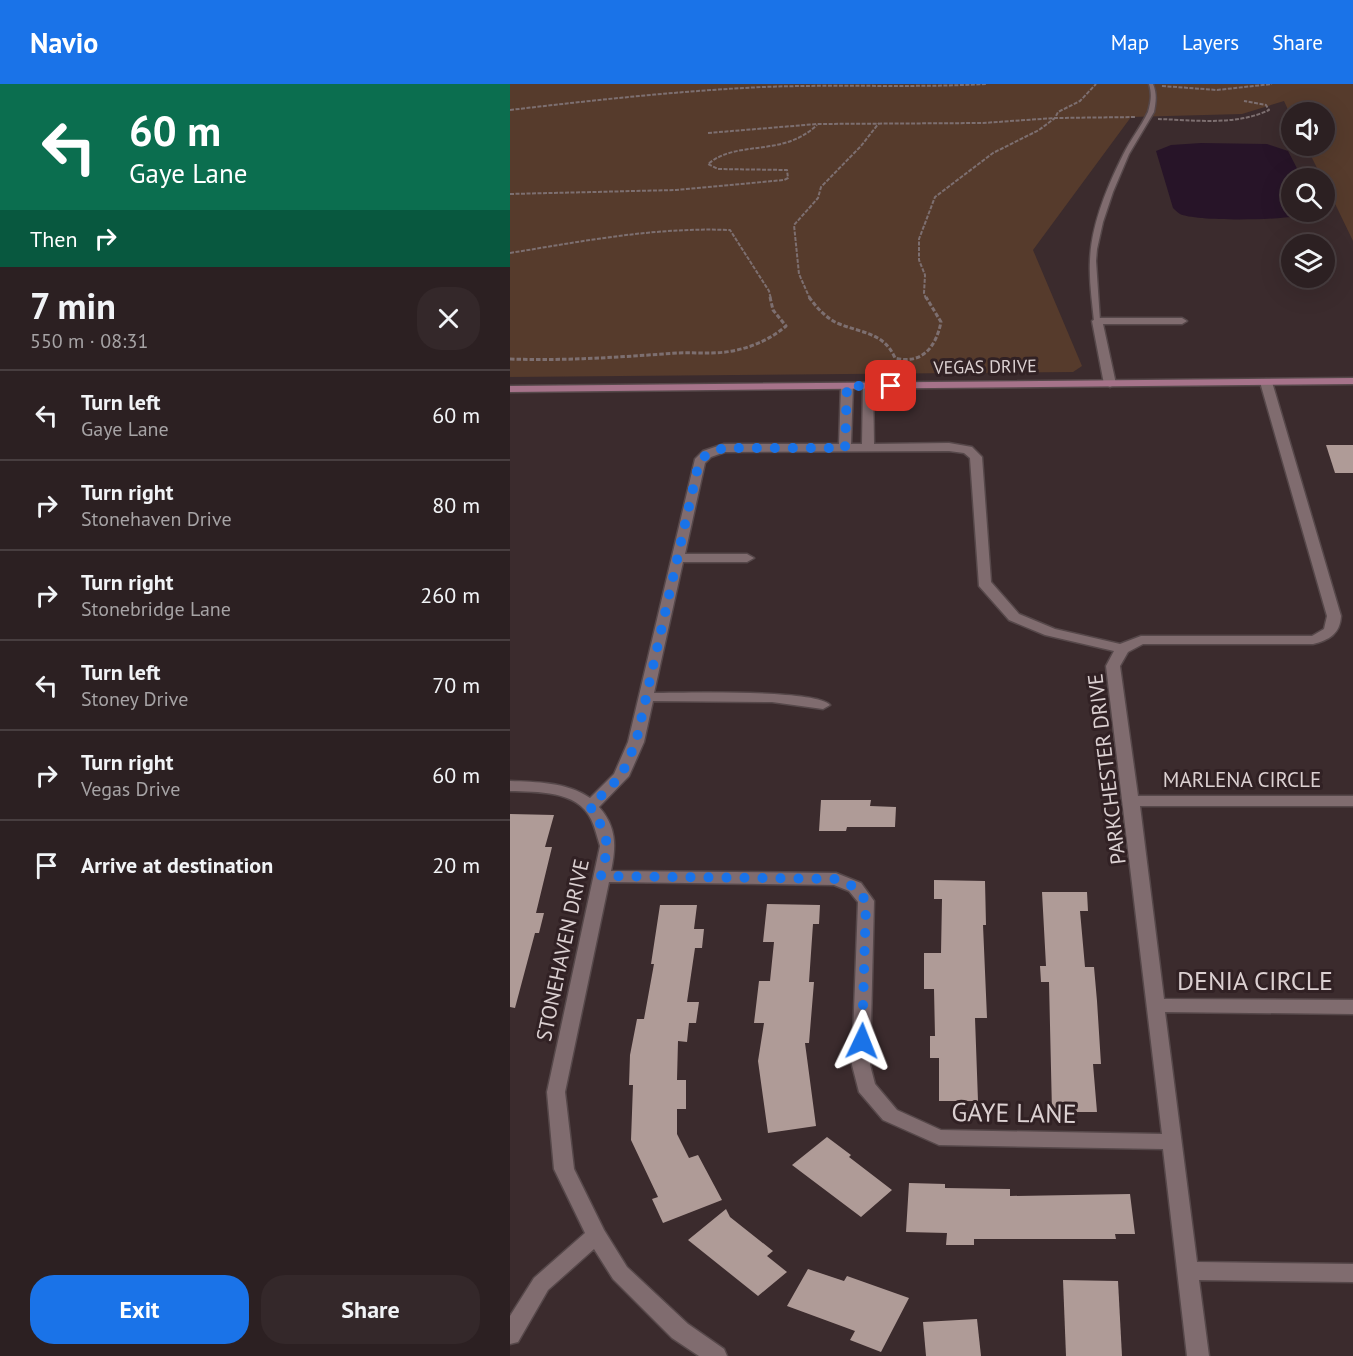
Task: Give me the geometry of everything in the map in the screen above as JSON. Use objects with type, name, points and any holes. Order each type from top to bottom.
[{"type":"main road","name":"VEGAS DRIVE","points":[[510,389],[1353,381]]},
{"type":"street","points":[[1110,384],[1096,321],[1182,321]]},
{"type":"street","name":"PARKCHESTER DRIVE","points":[[1197,1356],[1113,666],[1122,649],[1141,640],[1313,640],[1328,635],[1334,627],[1334,616],[1266,382]]},
{"type":"street","points":[[845,448],[847,386]]},
{"type":"street","points":[[868,448],[869,386]]},
{"type":"street","points":[[510,786],[555,789],[581,798],[590,807],[621,776],[636,742],[647,698],[699,462],[707,454],[724,448],[949,447],[968,450],[976,457],[984,583],[1014,616],[1050,632],[1122,649]]},
{"type":"street","points":[[677,558],[747,558]]},
{"type":"street","points":[[647,698],[772,698],[823,705]]},
{"type":"street","name":"MARLENA CIRCLE","points":[[1131,801],[1353,801]]},
{"type":"street","name":"STONEHAVEN DRIVE","points":[[590,807],[597,815],[608,846],[556,1092],[564,1169],[596,1235],[620,1273],[681,1331],[716,1356]]},
{"type":"street","name":"GAYE LANE","points":[[601,876],[836,879],[855,887],[866,901],[861,1065],[866,1087],[890,1115],[939,1137],[1172,1142]]},
{"type":"street","name":"DENIA CIRCLE","points":[[1156,1005],[1353,1007]]},
{"type":"street","points":[[510,1335],[541,1284],[596,1235]]},
{"type":"street","points":[[1187,1271],[1353,1273]]},
{"type":"lane","points":[[1096,321],[1093,259],[1097,237],[1111,189],[1125,155],[1148,118],[1155,99],[1155,92],[1151,84]]},
{"type":"path","points":[[510,110],[652,93],[766,87],[919,87],[986,84]]},
{"type":"path","points":[[879,123],[867,140],[821,187],[818,198],[794,225],[797,265],[804,290],[827,318],[869,333],[893,350],[895,358],[912,361],[922,356],[939,336],[941,322],[928,304],[924,293],[926,275],[919,260],[919,239],[934,197],[993,153],[1039,130],[1058,112],[1080,101],[1096,84]]},
{"type":"path","points":[[1151,84],[1203,90],[1248,88],[1272,84]]},
{"type":"path","points":[[708,133],[817,124],[983,123],[1124,116],[1232,118],[1260,115],[1269,110],[1262,102],[1244,102]]},
{"type":"path","points":[[510,194],[685,190],[784,180],[788,178],[787,170],[718,169],[708,164],[715,157],[794,142],[810,135],[817,124]]},
{"type":"path","points":[[510,253],[572,241],[629,234],[670,230],[730,230],[768,291],[773,310],[786,326],[741,350],[725,353],[680,353],[556,362],[510,359]]},
{"type":"shaded area","points":[[510,84],[1353,84],[1353,241],[1335,204],[1335,168],[1317,168],[1311,156],[1335,156],[1335,102],[1284,101],[1242,114],[1131,117],[1033,250],[1082,366],[1073,372],[510,377]]},
{"type":"shaded area","points":[[1267,144],[1281,149],[1281,156],[1291,156],[1297,168],[1281,168],[1281,217],[1205,218],[1180,214],[1173,208],[1156,151],[1171,145]]},
{"type":"building","points":[[1326,445],[1353,445],[1353,473],[1335,473]]},
{"type":"building","points":[[821,800],[871,800],[870,806],[896,807],[895,827],[847,827],[846,831],[819,831]]},
{"type":"building","points":[[510,814],[554,815],[545,847],[552,847],[536,913],[544,913],[539,933],[535,933],[515,1008],[510,1007]]},
{"type":"building","points":[[934,880],[985,881],[986,925],[983,925],[987,1018],[975,1018],[978,1101],[939,1101],[939,1058],[930,1058],[930,1036],[935,1036],[934,989],[924,989],[924,953],[941,953],[942,899],[934,899]]},
{"type":"building","points":[[1042,892],[1087,892],[1088,911],[1080,911],[1085,967],[1094,967],[1097,1001],[1101,1064],[1093,1064],[1097,1112],[1052,1112],[1049,982],[1041,982],[1040,966],[1046,966]]},
{"type":"building","points":[[767,904],[820,905],[819,924],[813,924],[809,982],[814,982],[809,1043],[805,1043],[816,1126],[768,1133],[758,1061],[764,1023],[754,1023],[759,981],[770,981],[774,942],[763,942]]},
{"type":"building","points":[[660,905],[697,905],[694,929],[704,929],[702,948],[695,948],[687,1002],[699,1002],[696,1023],[689,1023],[687,1042],[678,1041],[677,1080],[686,1080],[686,1109],[677,1109],[677,1134],[689,1158],[698,1155],[722,1200],[663,1223],[652,1199],[658,1197],[631,1140],[633,1085],[629,1085],[630,1055],[637,1019],[644,1019],[654,964],[651,964]]},
{"type":"building","points":[[827,1137],[892,1190],[861,1217],[792,1165]]},
{"type":"building","points":[[909,1183],[945,1184],[945,1188],[1010,1189],[1010,1196],[1130,1194],[1135,1234],[1115,1234],[1116,1239],[974,1239],[974,1245],[946,1245],[947,1233],[906,1232]]},
{"type":"building","points":[[726,1209],[730,1217],[773,1251],[767,1256],[787,1272],[758,1296],[688,1240]]},
{"type":"building","points":[[808,1269],[844,1281],[847,1276],[909,1298],[881,1352],[850,1340],[855,1331],[787,1306]]},
{"type":"building","points":[[1063,1280],[1118,1281],[1122,1356],[1066,1356]]},
{"type":"building","points":[[977,1319],[981,1356],[926,1356],[923,1322]]},
{"type":"route","points":[[862,1041],[866,901],[855,887],[836,879],[601,876],[608,846],[597,815],[590,807],[621,776],[636,742],[699,462],[707,454],[724,448],[845,448],[847,386],[891,386]]}]
